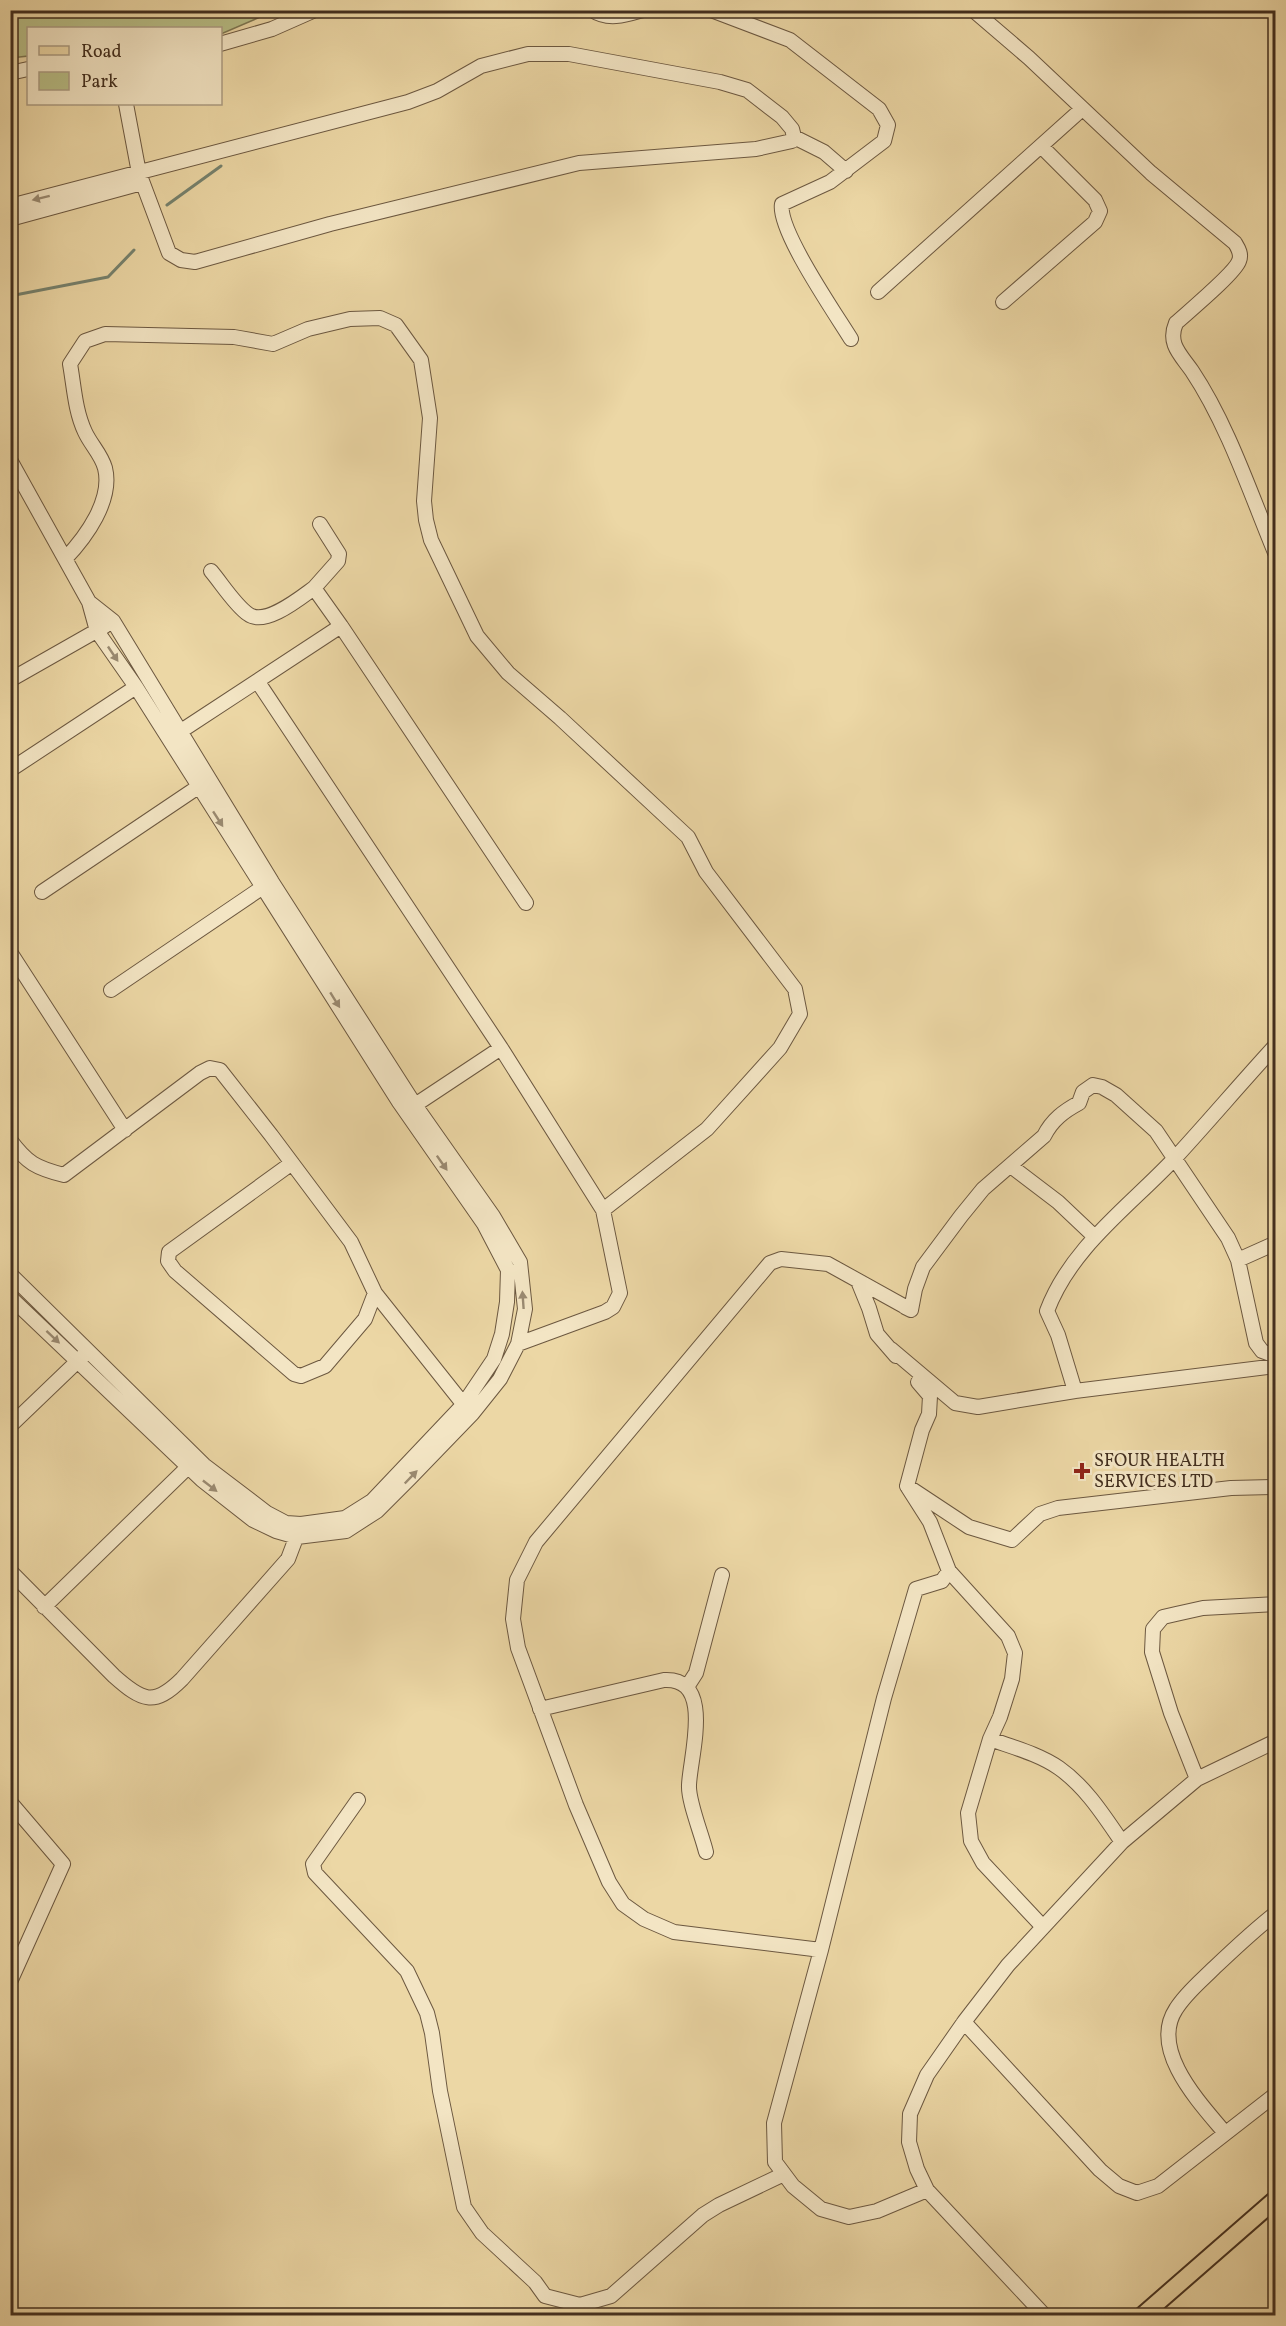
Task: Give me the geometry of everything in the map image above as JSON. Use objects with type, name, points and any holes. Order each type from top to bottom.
[{"type":"main road","points":[[1142,2316],[1275,2199]]},
{"type":"street","points":[[222,43],[272,29],[315,10]]},
{"type":"street","points":[[591,10],[597,14],[616,17],[643,10]]},
{"type":"street","points":[[711,10],[790,40],[879,110],[888,125],[884,141],[846,171],[830,182],[782,204],[781,211],[796,249],[850,339]]},
{"type":"street","points":[[973,10],[1151,173],[1235,243],[1239,251],[1239,260],[1225,278],[1176,323],[1172,333],[1177,351],[1192,371],[1221,422],[1275,555]]},
{"type":"street","points":[[10,219],[341,118],[408,102],[437,91],[481,66],[528,54],[569,54],[720,82],[747,90],[783,117],[792,129],[794,137],[824,152],[846,171]]},
{"type":"street","points":[[10,73],[27,69]]},
{"type":"street","points":[[126,105],[140,178],[169,253],[181,260],[195,262],[330,224],[579,163],[756,149],[792,141],[794,137]]},
{"type":"street","points":[[879,292],[1082,109]]},
{"type":"street","points":[[1003,302],[1095,222],[1100,211],[1095,201],[1041,146]]},
{"type":"street","points":[[10,206],[140,178]]},
{"type":"street","points":[[65,559],[77,546],[94,519],[105,492],[106,470],[99,452],[85,434],[70,364],[85,341],[105,334],[116,334],[234,337],[273,344],[308,328],[350,319],[380,318],[396,325],[421,360],[430,418],[424,501],[430,540],[477,636],[508,673],[688,837],[706,872],[795,989],[800,1014],[780,1048],[707,1129],[603,1210]]},
{"type":"street","points":[[10,460],[89,602],[98,632],[203,784],[415,1105],[493,1216],[520,1262],[525,1309],[518,1344],[500,1379],[372,1501],[345,1518],[299,1531],[276,1531],[253,1520],[188,1467],[10,1297]]},
{"type":"street","points":[[211,571],[249,615],[259,618],[272,615],[315,588],[339,561],[339,554],[320,524]]},
{"type":"street","points":[[315,588],[526,903]]},
{"type":"street","points":[[89,602],[112,621],[181,731],[203,784]]},
{"type":"street","points":[[10,680],[98,632],[112,621]]},
{"type":"street","points":[[181,731],[340,626]]},
{"type":"street","points":[[258,682],[501,1048],[603,1210],[620,1293],[613,1307],[518,1344]]},
{"type":"street","points":[[10,770],[136,687]]},
{"type":"street","points":[[42,892],[203,784]]},
{"type":"street","points":[[111,990],[267,884]]},
{"type":"street","points":[[267,884],[399,1102],[484,1224],[508,1270],[507,1302],[502,1334],[494,1359],[467,1409]]},
{"type":"street","points":[[10,952],[125,1130]]},
{"type":"street","points":[[1075,1391],[1058,1335],[1047,1311],[1055,1290],[1084,1248],[1174,1158],[1275,1045]]},
{"type":"street","points":[[415,1105],[501,1048]]},
{"type":"street","points":[[10,1140],[23,1158],[42,1169],[64,1174],[200,1073],[210,1068],[220,1070],[351,1242],[375,1293],[467,1409]]},
{"type":"street","points":[[911,1310],[923,1267],[983,1189],[1044,1136],[1050,1126],[1065,1111],[1079,1103],[1083,1092],[1093,1085],[1116,1095],[1156,1131],[1228,1238],[1238,1260],[1256,1343],[1262,1351],[1275,1356]]},
{"type":"street","points":[[292,1163],[169,1252],[168,1262],[175,1271],[294,1374],[301,1376],[325,1366],[365,1319],[375,1293]]},
{"type":"street","points":[[1011,1167],[1058,1202],[1095,1237]]},
{"type":"street","points":[[1238,1260],[1275,1243]]},
{"type":"street","points":[[821,1950],[674,1932],[645,1919],[623,1904],[609,1881],[576,1805],[518,1648],[513,1619],[517,1580],[536,1542],[770,1263],[781,1259],[828,1264],[911,1310]]},
{"type":"street","points":[[10,1274],[204,1465],[267,1513],[299,1531]]},
{"type":"street","points":[[911,1310],[858,1281],[877,1334],[930,1396],[929,1414],[922,1430],[907,1486],[930,1522],[949,1571],[1008,1636],[1016,1653],[1012,1679],[1000,1717],[990,1739],[968,1814],[970,1841],[983,1863],[1042,1927]]},
{"type":"street","points":[[891,1349],[955,1403],[978,1407],[1075,1391],[1275,1366]]},
{"type":"street","points":[[10,1426],[88,1350]]},
{"type":"street","points":[[44,1607],[188,1467]]},
{"type":"street","points":[[907,1486],[969,1527],[1012,1540],[1040,1514],[1058,1508],[1231,1488],[1275,1488]]},
{"type":"street","points":[[10,1571],[129,1689],[152,1699],[167,1694],[182,1679],[288,1559],[299,1531]]},
{"type":"street","points":[[927,2190],[877,2211],[849,2217],[821,2210],[793,2186],[775,2162],[774,2122],[821,1950],[884,1698],[916,1588],[942,1581],[949,1571]]},
{"type":"street","points":[[687,1687],[696,1673],[722,1575]]},
{"type":"street","points":[[1197,1779],[1171,1713],[1152,1652],[1154,1629],[1163,1617],[1203,1608],[1275,1604]]},
{"type":"street","points":[[540,1708],[664,1680],[681,1681],[687,1687],[693,1700],[696,1717],[689,1786],[706,1852]]},
{"type":"street","points":[[990,1739],[1026,1752],[1058,1768],[1095,1802],[1122,1842]]},
{"type":"street","points":[[1045,2316],[927,2190],[917,2169],[909,2142],[910,2114],[927,2075],[1008,1965],[1122,1842],[1197,1779],[1275,1741]]},
{"type":"street","points":[[358,1800],[313,1864],[315,1873],[407,1971],[427,2013],[432,2033],[440,2091],[464,2207],[482,2233],[535,2282],[545,2296],[580,2305],[611,2296],[704,2215],[719,2205],[784,2174]]},
{"type":"street","points":[[10,1802],[63,1864],[10,1982]]},
{"type":"street","points":[[1225,2133],[1194,2096],[1179,2073],[1172,2052],[1169,2032],[1175,2010],[1193,1988],[1275,1913]]},
{"type":"street","points":[[964,2022],[1100,2170],[1119,2186],[1137,2193],[1158,2186],[1275,2094]]},
{"type":"green space","points":[[11,10],[274,11],[222,34],[222,27],[27,27],[27,56],[11,58]]},
{"type":"waterway","points":[[167,205],[221,166]]},
{"type":"waterway","points":[[10,296],[108,277],[134,250]]},
{"type":"place","name":"SFOUR HEALTH SERVICES LTD","points":[[1082,1471]]}]
